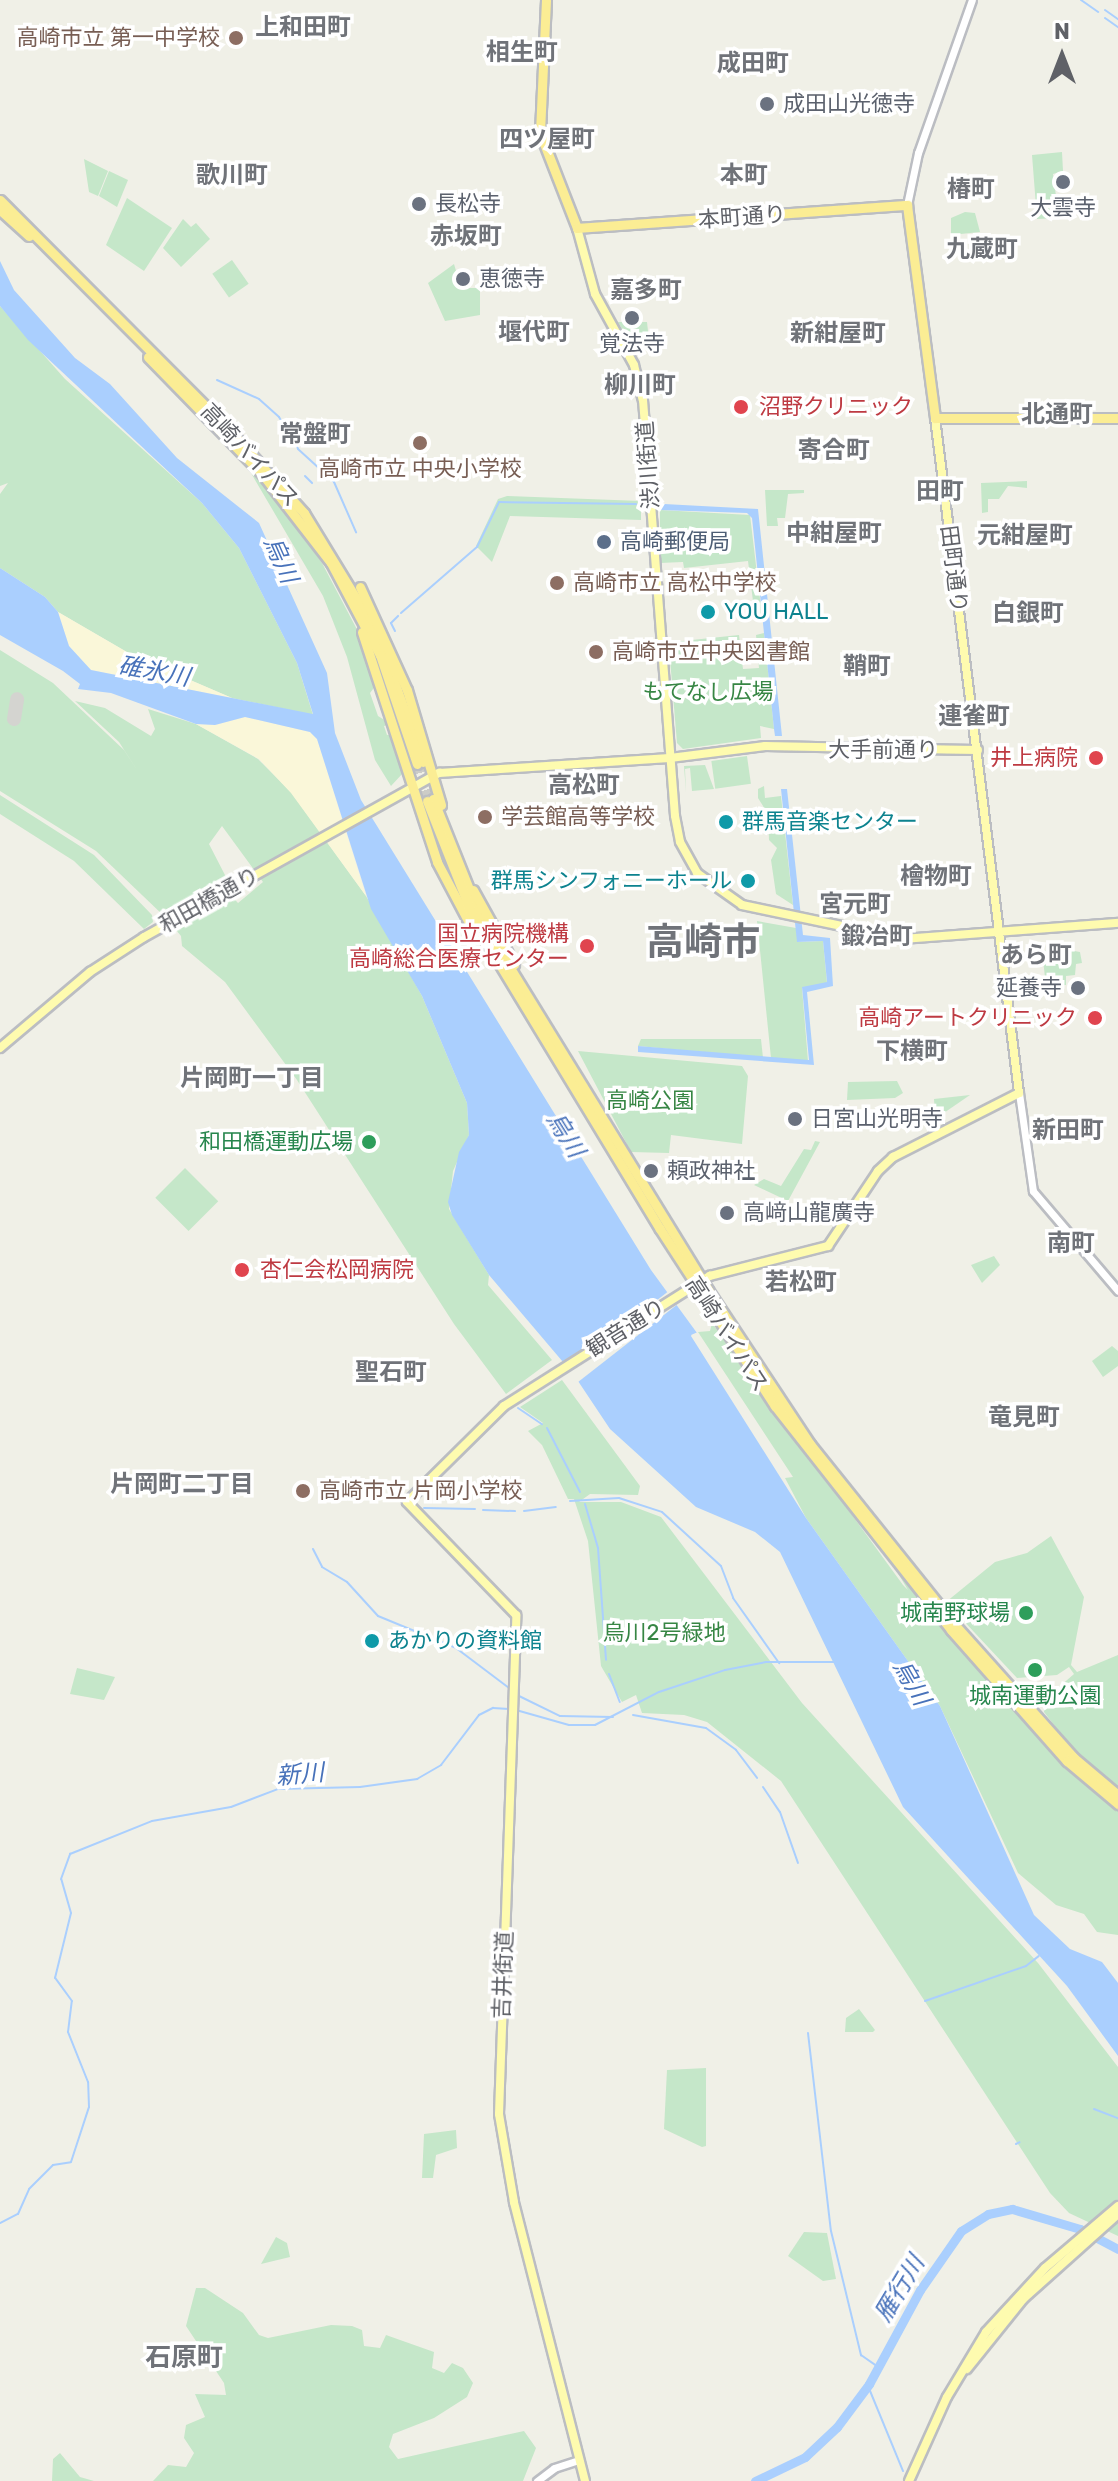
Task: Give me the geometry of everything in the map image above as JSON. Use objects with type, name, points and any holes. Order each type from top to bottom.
[{"type":"highway","name":"渋川街道","points":[[546,0],[540,133],[577,228]]},
{"type":"highway","points":[[0,193],[37,240]]},
{"type":"highway","name":"高崎バイパス","points":[[0,200],[37,240],[253,464],[300,521],[373,641],[420,763],[381,642],[312,524],[250,451],[37,240]]},
{"type":"highway","name":"本町通り","points":[[577,228],[907,205]]},
{"type":"highway","name":"田町通り","points":[[907,205],[935,418]]},
{"type":"highway","points":[[0,208],[37,240]]},
{"type":"highway","points":[[935,418],[1118,418]]},
{"type":"highway","points":[[300,521],[369,649],[437,862],[459,908],[508,980]]},
{"type":"highway","points":[[312,524],[351,573],[387,637],[474,893],[602,1116]]},
{"type":"highway","name":"高崎バイパス","points":[[1118,1795],[1073,1757],[956,1626],[839,1482],[753,1358],[695,1284],[602,1116],[478,914],[430,800],[456,884],[508,980],[695,1284],[775,1406],[870,1533],[1060,1753],[1118,1804]]},
{"type":"highway","points":[[753,1358],[808,1430]]},
{"type":"main road","points":[[907,205],[918,153],[972,0]]},
{"type":"main road","name":"渋川街道","points":[[577,228],[595,294],[634,365],[643,400],[670,758],[680,842],[697,873],[742,905],[903,939],[1118,923]]},
{"type":"main road","name":"田町通り","points":[[935,418],[1019,1093]]},
{"type":"main road","name":"大手前通り","points":[[433,775],[670,758],[765,746],[978,750]]},
{"type":"main road","name":"和田橋通り","points":[[0,1048],[78,981],[148,935],[433,775]]},
{"type":"main road","points":[[1019,1093],[1033,1191],[1118,1291]]},
{"type":"main road","name":"観音通り","points":[[407,1502],[506,1405],[695,1284],[740,1265],[828,1246],[878,1171],[893,1157],[1019,1093]]},
{"type":"main road","name":"吉井街道","points":[[407,1502],[516,1615],[499,2114],[507,2173],[585,2481]]},
{"type":"main road","points":[[909,2481],[956,2382],[986,2332],[1118,2206]]},
{"type":"main road","points":[[1072,2249],[1118,2214]]},
{"type":"main road","points":[[537,2481],[554,2468],[579,2460]]},
{"type":"green space","points":[[1062,152],[1063,171],[1053,174],[1059,218],[1037,219],[1032,155]]},
{"type":"green space","points":[[84,159],[108,171],[98,196],[89,192]]},
{"type":"green space","points":[[109,171],[128,180],[117,207],[99,196]]},
{"type":"green space","points":[[127,198],[172,228],[144,271],[106,245]]},
{"type":"green space","points":[[965,212],[975,213],[980,232],[951,235],[951,218]]},
{"type":"green space","points":[[183,219],[191,227],[196,223],[210,239],[181,267],[163,248]]},
{"type":"green space","points":[[232,260],[249,284],[229,298],[212,274]]},
{"type":"green space","name":"恵徳寺","points":[[454,264],[461,288],[480,288],[480,315],[445,321],[428,283]]},
{"type":"green space","points":[[0,306],[65,379],[202,503],[239,548],[297,663],[313,715],[232,698],[132,655],[58,612],[45,597],[0,568],[0,494],[8,483],[0,486]]},
{"type":"green space","points":[[618,322],[647,322],[649,340],[629,341]]},
{"type":"green space","points":[[251,473],[276,496],[322,563],[362,639],[379,681],[370,693],[378,716],[391,724],[384,726],[387,735],[394,734],[403,773],[391,786],[375,760],[347,657],[323,596]]},
{"type":"green space","points":[[1027,481],[1027,488],[1008,486],[999,499],[988,499],[988,512],[982,513],[981,483]]},
{"type":"green space","points":[[765,490],[804,490],[804,493],[788,494],[785,518],[777,518],[778,526],[767,526]]},
{"type":"green space","points":[[507,496],[641,501],[641,520],[510,516],[492,562],[476,546],[498,499]]},
{"type":"green space","points":[[660,510],[750,515],[762,616],[755,617],[748,561],[684,568],[683,562],[660,563]]},
{"type":"green space","name":"もてなし広場","points":[[764,633],[774,729],[760,726],[761,738],[683,749],[677,743],[669,647],[673,642],[739,635],[743,669],[759,668],[756,635]]},
{"type":"green space","points":[[0,650],[53,683],[124,750],[139,773],[119,742],[75,701],[105,708],[151,736],[155,729],[148,709],[196,724],[258,759],[291,792],[366,896],[422,996],[467,1103],[469,1135],[453,1171],[449,1209],[489,1275],[488,1285],[552,1360],[506,1394],[454,1324],[297,1080],[225,982],[182,946],[181,936],[165,917],[96,851],[0,791]],"holes":[[[222,826],[263,882],[238,903],[219,883],[226,877],[209,844]]]},
{"type":"green space","points":[[747,756],[751,784],[715,789],[711,761]]},
{"type":"green space","points":[[705,765],[714,789],[692,791],[690,768],[685,769],[686,793],[684,766]]},
{"type":"green space","points":[[764,786],[765,798],[781,796],[793,905],[776,894],[771,860],[777,848],[769,840],[768,814],[758,798],[758,789]]},
{"type":"green space","points":[[0,795],[94,855],[152,915],[153,922],[144,929],[74,861],[0,814]]},
{"type":"green space","points":[[757,921],[796,928],[798,942],[823,941],[827,983],[802,988],[808,1061],[771,1058]]},
{"type":"green space","points":[[1063,949],[1080,952],[1082,963],[1076,964],[1075,975],[1066,976],[1066,985],[1046,986],[1042,951]]},
{"type":"green space","points":[[641,1039],[761,1039],[763,1058],[638,1046]]},
{"type":"green space","name":"高崎公園","points":[[578,1051],[742,1066],[748,1076],[742,1144],[671,1135],[669,1153],[631,1152]]},
{"type":"green space","points":[[897,1081],[903,1093],[895,1098],[847,1100],[848,1082]]},
{"type":"green space","points":[[970,1095],[938,1117],[935,1113],[934,1099]]},
{"type":"green space","points":[[815,1141],[820,1142],[788,1201],[754,1185],[764,1179],[781,1186],[804,1149],[811,1150]]},
{"type":"green space","points":[[185,1168],[218,1201],[189,1231],[155,1198]]},
{"type":"green space","points":[[994,1256],[1000,1265],[982,1283],[971,1265]]},
{"type":"green space","points":[[712,1323],[903,1585],[908,1590],[896,1570],[1035,1730],[1118,1808],[1118,1935],[1097,1932],[1084,1914],[1056,1905],[1018,1873],[940,1706],[806,1518],[785,1478],[793,1477],[698,1332],[710,1331]]},
{"type":"green space","points":[[1112,1346],[1118,1351],[1118,1366],[1103,1377],[1092,1361]]},
{"type":"green space","name":"烏川2号緑地","points":[[562,1380],[640,1486],[638,1495],[590,1494],[579,1502],[621,1502],[661,1517],[802,1703],[1038,1963],[1118,2067],[1118,2236],[1069,2213],[1050,2193],[781,1781],[707,1722],[684,1715],[642,1713],[636,1695],[622,1702],[601,1666],[588,1541],[574,1499],[568,1499],[542,1445],[528,1431],[543,1423],[520,1407]]},
{"type":"green space","name":"城南運動公園","points":[[1051,1536],[1084,1597],[1071,1665],[1077,1672],[1118,1655],[1118,1789],[1071,1747],[1044,1712],[1044,1700],[1074,1674],[1069,1667],[1057,1675],[1017,1678],[946,1602],[995,1562],[1027,1553]]},
{"type":"green space","points":[[77,1668],[115,1677],[104,1700],[70,1694]]},
{"type":"green space","points":[[859,2009],[875,2030],[845,2032],[846,2018]]},
{"type":"green space","points":[[706,2068],[706,2146],[702,2147],[664,2129],[667,2070]]},
{"type":"green space","points":[[456,2130],[457,2148],[436,2155],[433,2178],[422,2178],[424,2134]]},
{"type":"green space","points":[[804,2232],[827,2233],[836,2279],[823,2281],[788,2256]]},
{"type":"green space","points":[[276,2237],[287,2243],[290,2257],[261,2264]]},
{"type":"green space","points":[[196,2288],[205,2288],[243,2313],[259,2335],[268,2338],[331,2325],[352,2326],[362,2330],[364,2346],[380,2348],[386,2335],[434,2352],[432,2368],[444,2373],[452,2363],[463,2368],[473,2383],[467,2397],[434,2418],[393,2434],[389,2447],[398,2459],[524,2431],[536,2448],[523,2481],[153,2481],[168,2465],[186,2467],[194,2453],[184,2438],[186,2425],[205,2417],[195,2394],[226,2395],[224,2383],[186,2326]]},
{"type":"green space","points":[[60,2453],[80,2477],[94,2481],[52,2481],[53,2459]]},
{"type":"sand","points":[[58,612],[132,655],[232,698],[91,670],[69,646]]},
{"type":"sand","points":[[245,717],[310,732],[317,739],[366,896],[291,793],[259,759],[196,724],[215,725]]},
{"type":"water","name":"烏川","points":[[0,261],[14,290],[75,358],[110,384],[177,458],[259,523],[327,673],[335,733],[361,800],[651,1270],[697,1333],[691,1336],[806,1518],[940,1706],[1034,1915],[1070,1949],[1102,1962],[1118,1983],[1118,2056],[1067,1986],[903,1807],[780,1552],[755,1532],[696,1507],[610,1429],[574,1375],[489,1275],[452,1215],[448,1202],[459,1152],[469,1135],[467,1103],[422,996],[371,909],[317,739],[310,732],[245,717],[215,725],[196,724],[111,693],[78,689],[80,684],[63,671],[0,635],[0,568],[45,597],[58,612],[69,646],[91,670],[313,714],[297,663],[239,548],[202,503],[28,340],[0,306]]},
{"type":"water","points":[[664,504],[758,509],[782,736],[775,736],[774,729],[752,518],[747,513],[660,510]]},
{"type":"water","points":[[781,789],[787,789],[803,935],[830,938],[833,986],[807,992],[814,1065],[638,1052],[638,1046],[809,1060],[802,987],[827,982],[823,941],[797,942]]},
{"type":"pier","points":[[670,1290],[680,1303],[574,1385],[564,1372]]},
{"type":"pier","points":[[698,1332],[697,1337],[790,1478],[691,1335]]},
{"type":"waterway","points":[[1081,0],[1098,12]]},
{"type":"waterway","points":[[1105,10],[1118,19]]},
{"type":"waterway","points":[[1105,18],[1118,27]]},
{"type":"waterway","points":[[217,380],[259,399],[279,417],[298,449],[334,482],[356,532]]},
{"type":"waterway","points":[[305,476],[312,483]]},
{"type":"waterway","points":[[401,613],[477,547],[499,502],[636,504]]},
{"type":"waterway","points":[[395,631],[391,623],[398,616]]},
{"type":"waterway","points":[[518,1408],[542,1424]]},
{"type":"waterway","points":[[547,1428],[580,1492]]},
{"type":"waterway","points":[[570,1501],[619,1498],[662,1512],[721,1566],[733,1598],[779,1663]]},
{"type":"waterway","points":[[585,1504],[598,1548],[606,1660]]},
{"type":"waterway","points":[[524,1511],[556,1507]]},
{"type":"waterway","points":[[424,1508],[475,1509]]},
{"type":"waterway","points":[[483,1510],[515,1511]]},
{"type":"waterway","points":[[313,1549],[322,1567],[347,1582],[378,1616],[456,1648],[509,1688]]},
{"type":"waterway","name":"新川","points":[[516,1710],[569,1725],[595,1725],[659,1692],[725,1670],[766,1662],[834,1662]]},
{"type":"waterway","points":[[609,1674],[620,1702]]},
{"type":"waterway","points":[[517,1695],[560,1716],[613,1717]]},
{"type":"waterway","name":"新川","points":[[0,2223],[18,2214],[29,2189],[53,2165],[71,2162],[89,2107],[88,2082],[68,2032],[72,2001],[55,1978],[71,1913],[61,1879],[70,1854],[152,1821],[231,1807],[278,1789],[360,1787],[417,1779],[441,1765],[479,1715],[493,1708],[509,1709]]},
{"type":"waterway","points":[[633,1715],[706,1728],[736,1750],[757,1778]]},
{"type":"waterway","points":[[763,1787],[780,1812],[798,1863]]},
{"type":"waterway","points":[[925,2001],[1026,1966],[1039,1956]]},
{"type":"waterway","points":[[808,2033],[831,2231],[861,2355],[877,2366]]},
{"type":"waterway","points":[[1094,2109],[1118,2118]]},
{"type":"waterway","points":[[1016,2144],[1020,2142]]},
{"type":"waterway","name":"雁行川","points":[[755,2481],[805,2457],[837,2427],[869,2384],[920,2290],[961,2231],[988,2214],[1012,2209],[1080,2229],[1118,2249]]},
{"type":"waterway","points":[[868,2386],[903,2471]]},
{"type":"taxiway","points":[[14,719],[17,699]]},
{"type":"tunnel","points":[[423,762],[433,799]]},
{"type":"tunnel","points":[[417,764],[427,801]]},
{"type":"place","name":"高崎市立 第一中学校","points":[[236,38]]},
{"type":"place","name":"成田山光徳寺","points":[[767,104]]},
{"type":"place","name":"大雲寺","points":[[1063,182]]},
{"type":"place","name":"長松寺","points":[[419,204]]},
{"type":"place","name":"恵徳寺","points":[[463,279]]},
{"type":"place","name":"覚法寺","points":[[632,318]]},
{"type":"place","name":"沼野クリニック","points":[[741,407]]},
{"type":"place","name":"高崎市立 中央小学校","points":[[420,443]]},
{"type":"place","name":"高崎郵便局","points":[[604,542]]},
{"type":"place","name":"高崎市立 高松中学校","points":[[557,583]]},
{"type":"place","name":"YOU HALL","points":[[708,612]]},
{"type":"place","name":"高崎市立中央図書館","points":[[596,652]]},
{"type":"place","name":"井上病院","points":[[1096,758]]},
{"type":"place","name":"学芸館高等学校","points":[[485,817]]},
{"type":"place","name":"群馬音楽センター","points":[[726,822]]},
{"type":"place","name":"群馬シンフォニーホール","points":[[748,881]]},
{"type":"place","name":"国立病院機構 高崎総合医療センター","points":[[587,946]]},
{"type":"place","name":"延養寺","points":[[1078,988]]},
{"type":"place","name":"高崎アートクリニック","points":[[1095,1018]]},
{"type":"place","name":"日宮山光明寺","points":[[795,1119]]},
{"type":"place","name":"和田橋運動広場","points":[[369,1142]]},
{"type":"place","name":"頼政神社","points":[[651,1171]]},
{"type":"place","name":"高﨑山龍廣寺","points":[[727,1213]]},
{"type":"place","name":"杏仁会松岡病院","points":[[242,1270]]},
{"type":"place","name":"高崎市立 片岡小学校","points":[[303,1491]]},
{"type":"place","name":"城南野球場","points":[[1026,1613]]},
{"type":"place","name":"あかりの資料館","points":[[372,1641]]},
{"type":"place","name":"城南運動公園","points":[[1035,1670]]},
{"type":"district","name":"上和田町","points":[[303,28]]},
{"type":"district","name":"相生町","points":[[522,53]]},
{"type":"district","name":"成田町","points":[[753,64]]},
{"type":"district","name":"四ツ屋町","points":[[547,140]]},
{"type":"district","name":"歌川町","points":[[232,176]]},
{"type":"district","name":"本町","points":[[744,176]]},
{"type":"district","name":"椿町","points":[[971,190]]},
{"type":"district","name":"赤坂町","points":[[466,237]]},
{"type":"district","name":"九蔵町","points":[[982,250]]},
{"type":"district","name":"嘉多町","points":[[646,291]]},
{"type":"district","name":"堰代町","points":[[534,333]]},
{"type":"district","name":"新紺屋町","points":[[838,334]]},
{"type":"district","name":"柳川町","points":[[640,386]]},
{"type":"district","name":"北通町","points":[[1057,415]]},
{"type":"district","name":"常盤町","points":[[315,435]]},
{"type":"district","name":"寄合町","points":[[834,451]]},
{"type":"district","name":"田町","points":[[940,492]]},
{"type":"district","name":"中紺屋町","points":[[834,534]]},
{"type":"district","name":"元紺屋町","points":[[1025,536]]},
{"type":"district","name":"白銀町","points":[[1028,614]]},
{"type":"district","name":"鞘町","points":[[867,667]]},
{"type":"district","name":"連雀町","points":[[974,717]]},
{"type":"district","name":"高松町","points":[[584,786]]},
{"type":"district","name":"檜物町","points":[[936,877]]},
{"type":"district","name":"宮元町","points":[[855,905]]},
{"type":"district","name":"鍛冶町","points":[[877,937]]},
{"type":"district","name":"高崎市","points":[[703,943]]},
{"type":"district","name":"あら町","points":[[1036,956]]},
{"type":"district","name":"下横町","points":[[912,1052]]},
{"type":"district","name":"片岡町一丁目","points":[[252,1079]]},
{"type":"district","name":"新田町","points":[[1068,1131]]},
{"type":"district","name":"南町","points":[[1071,1244]]},
{"type":"district","name":"若松町","points":[[801,1283]]},
{"type":"district","name":"聖石町","points":[[391,1373]]},
{"type":"district","name":"竜見町","points":[[1024,1418]]},
{"type":"district","name":"片岡町二丁目","points":[[182,1485]]},
{"type":"district","name":"石原町","points":[[184,2358]]},
{"type":"water label","name":"碓氷川","points":[[154,672]]}]
